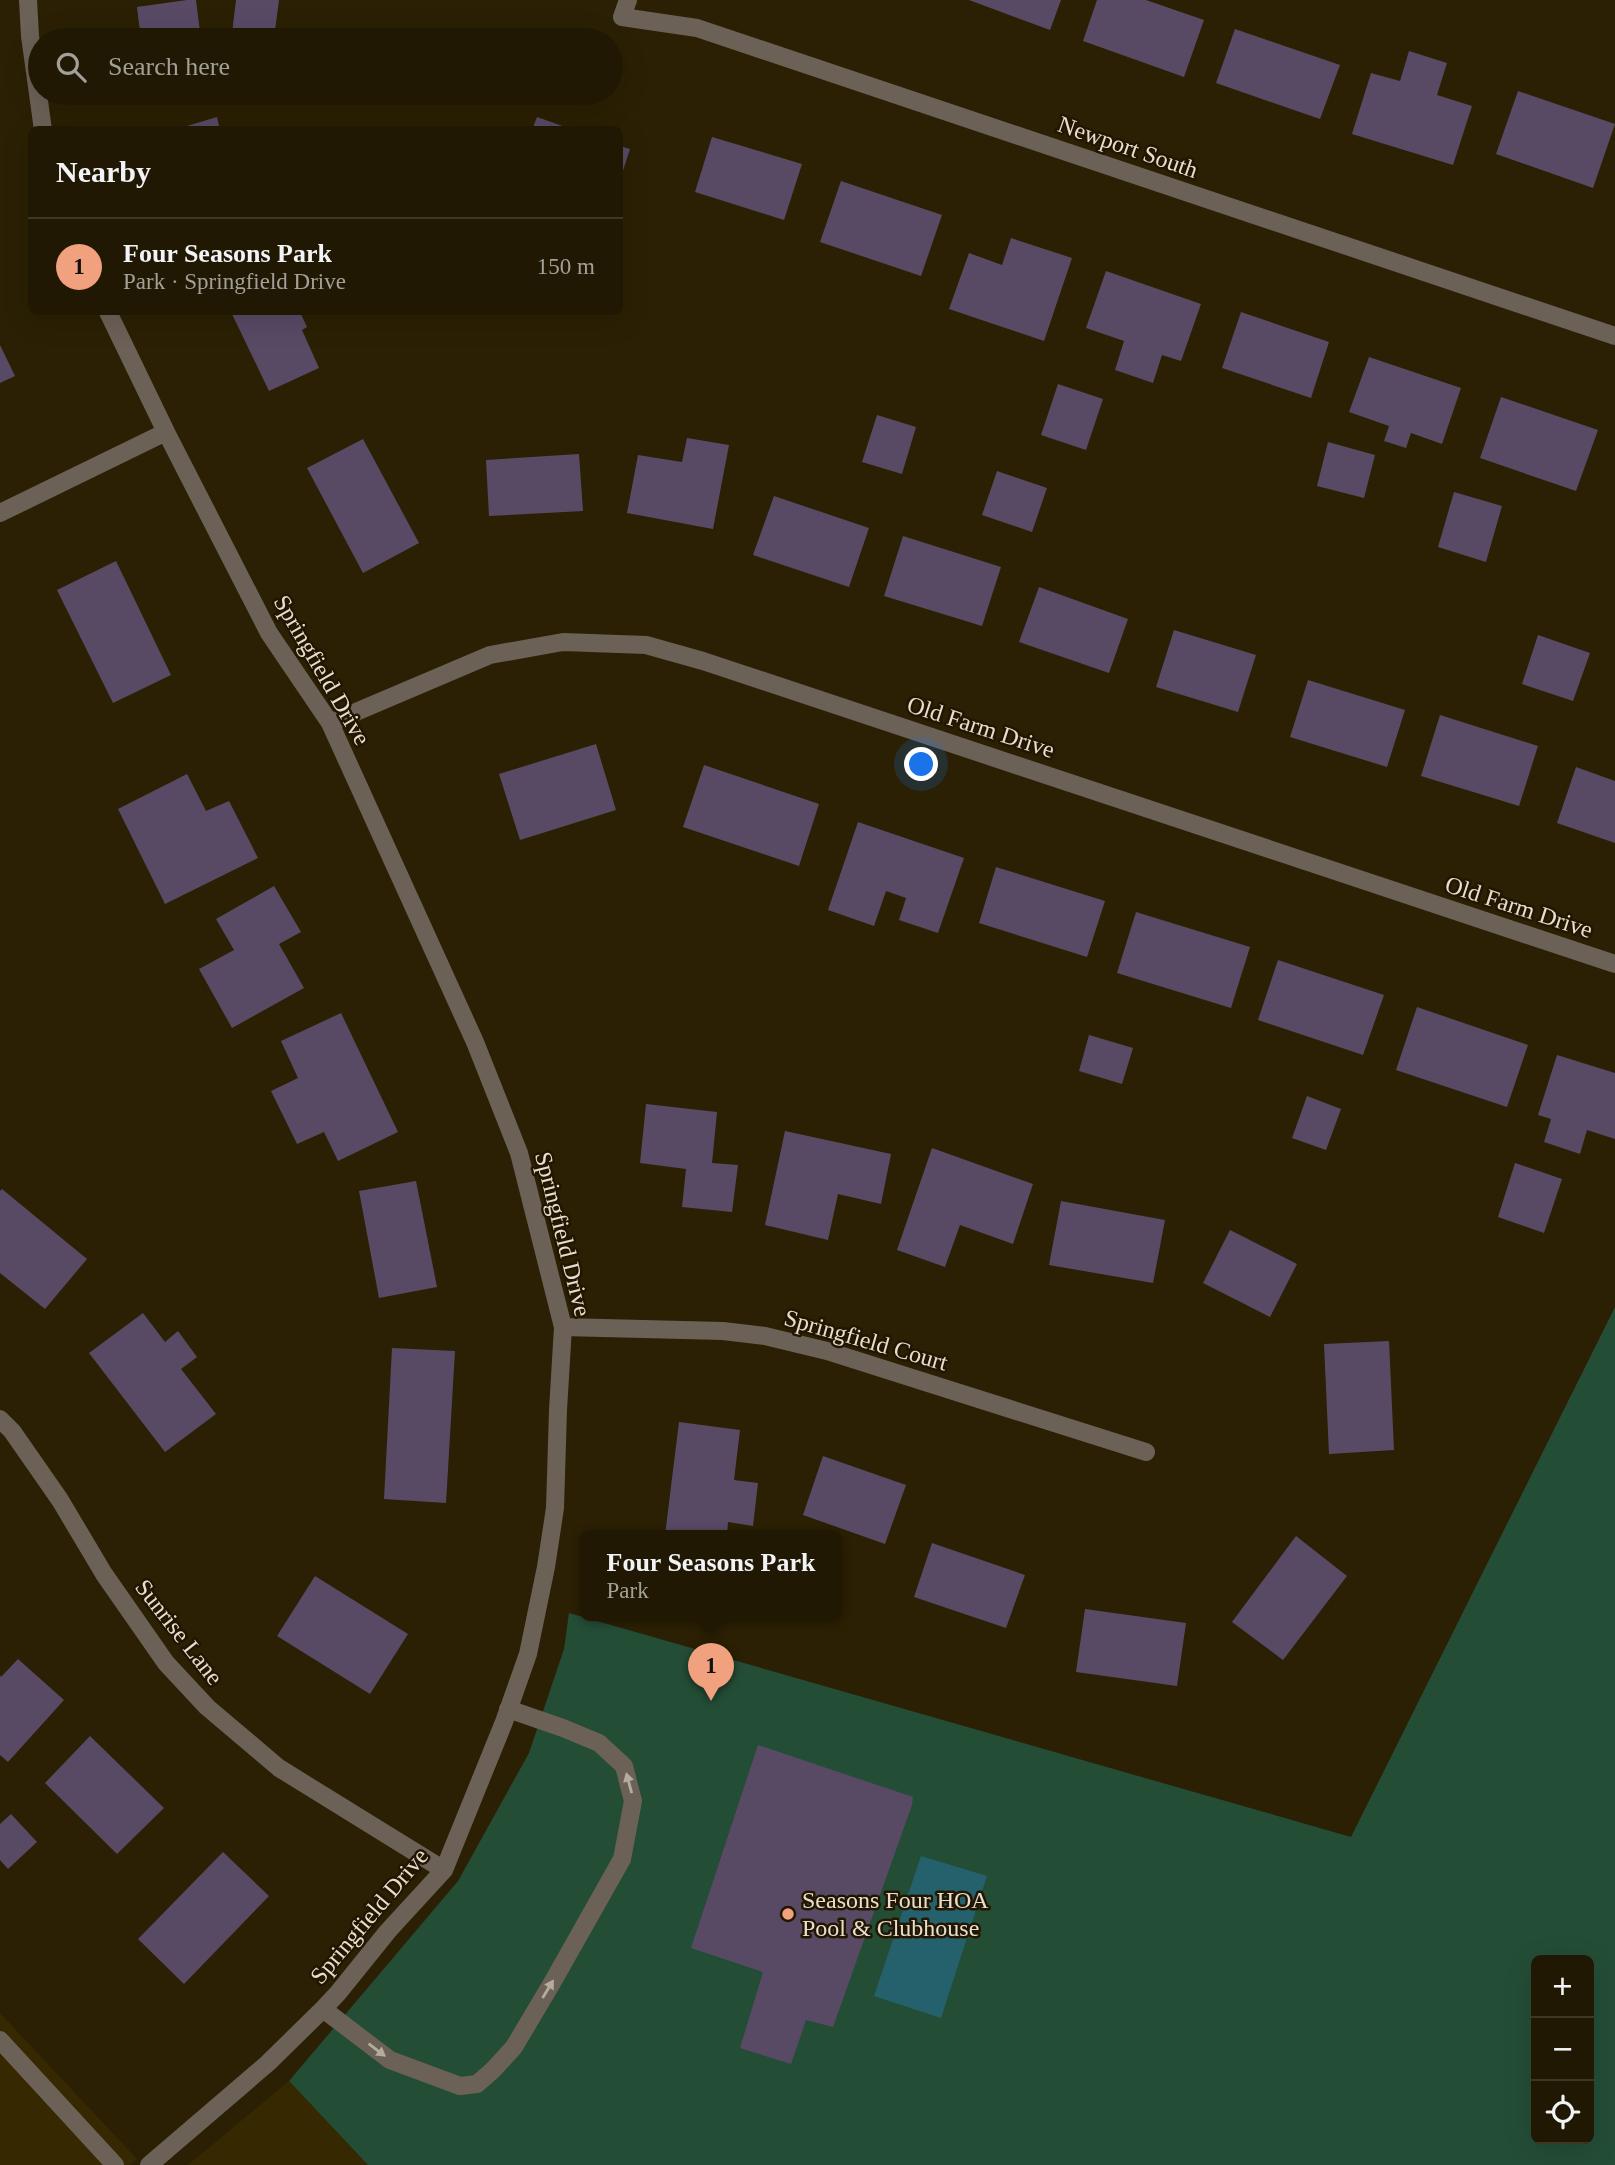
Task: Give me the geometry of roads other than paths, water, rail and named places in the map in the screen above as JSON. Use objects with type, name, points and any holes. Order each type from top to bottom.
[{"type":"street","points":[[28,0],[30,28]]},
{"type":"street","name":"Newport South","points":[[625,8],[697,28],[1615,336]]},
{"type":"street","points":[[40,105],[42,126]]},
{"type":"street","name":"Springfield Drive","points":[[109,315],[269,633],[330,723],[475,1042],[514,1140],[563,1327],[555,1507],[546,1567],[527,1654],[444,1870],[388,1931],[323,2009],[268,2063],[149,2165]]},
{"type":"street","points":[[0,513],[166,432]]},
{"type":"street","name":"Old Farm Drive","points":[[330,723],[490,655],[562,642],[646,645],[717,665],[1615,964]]},
{"type":"street","name":"Springfield Court","points":[[563,1327],[723,1331],[765,1336],[827,1351],[1146,1452]]},
{"type":"street","name":"Sunrise Lane","points":[[0,1419],[12,1431],[60,1500],[104,1574],[166,1663],[207,1707],[279,1768],[444,1870]]},
{"type":"street","points":[[323,2009],[390,2060],[460,2086],[477,2084],[494,2070],[514,2046],[622,1859],[634,1801],[624,1766],[599,1743],[508,1709]]},
{"type":"street","points":[[0,2040],[115,2165]]},
{"type":"water","points":[[921,1856],[987,1876],[941,2018],[874,1996]]},
{"type":"place","name":"Four Seasons Park","points":[[711,1701]]},
{"type":"place","name":"Seasons Four HOA Pool & Clubhouse","points":[[788,1914]]}]
